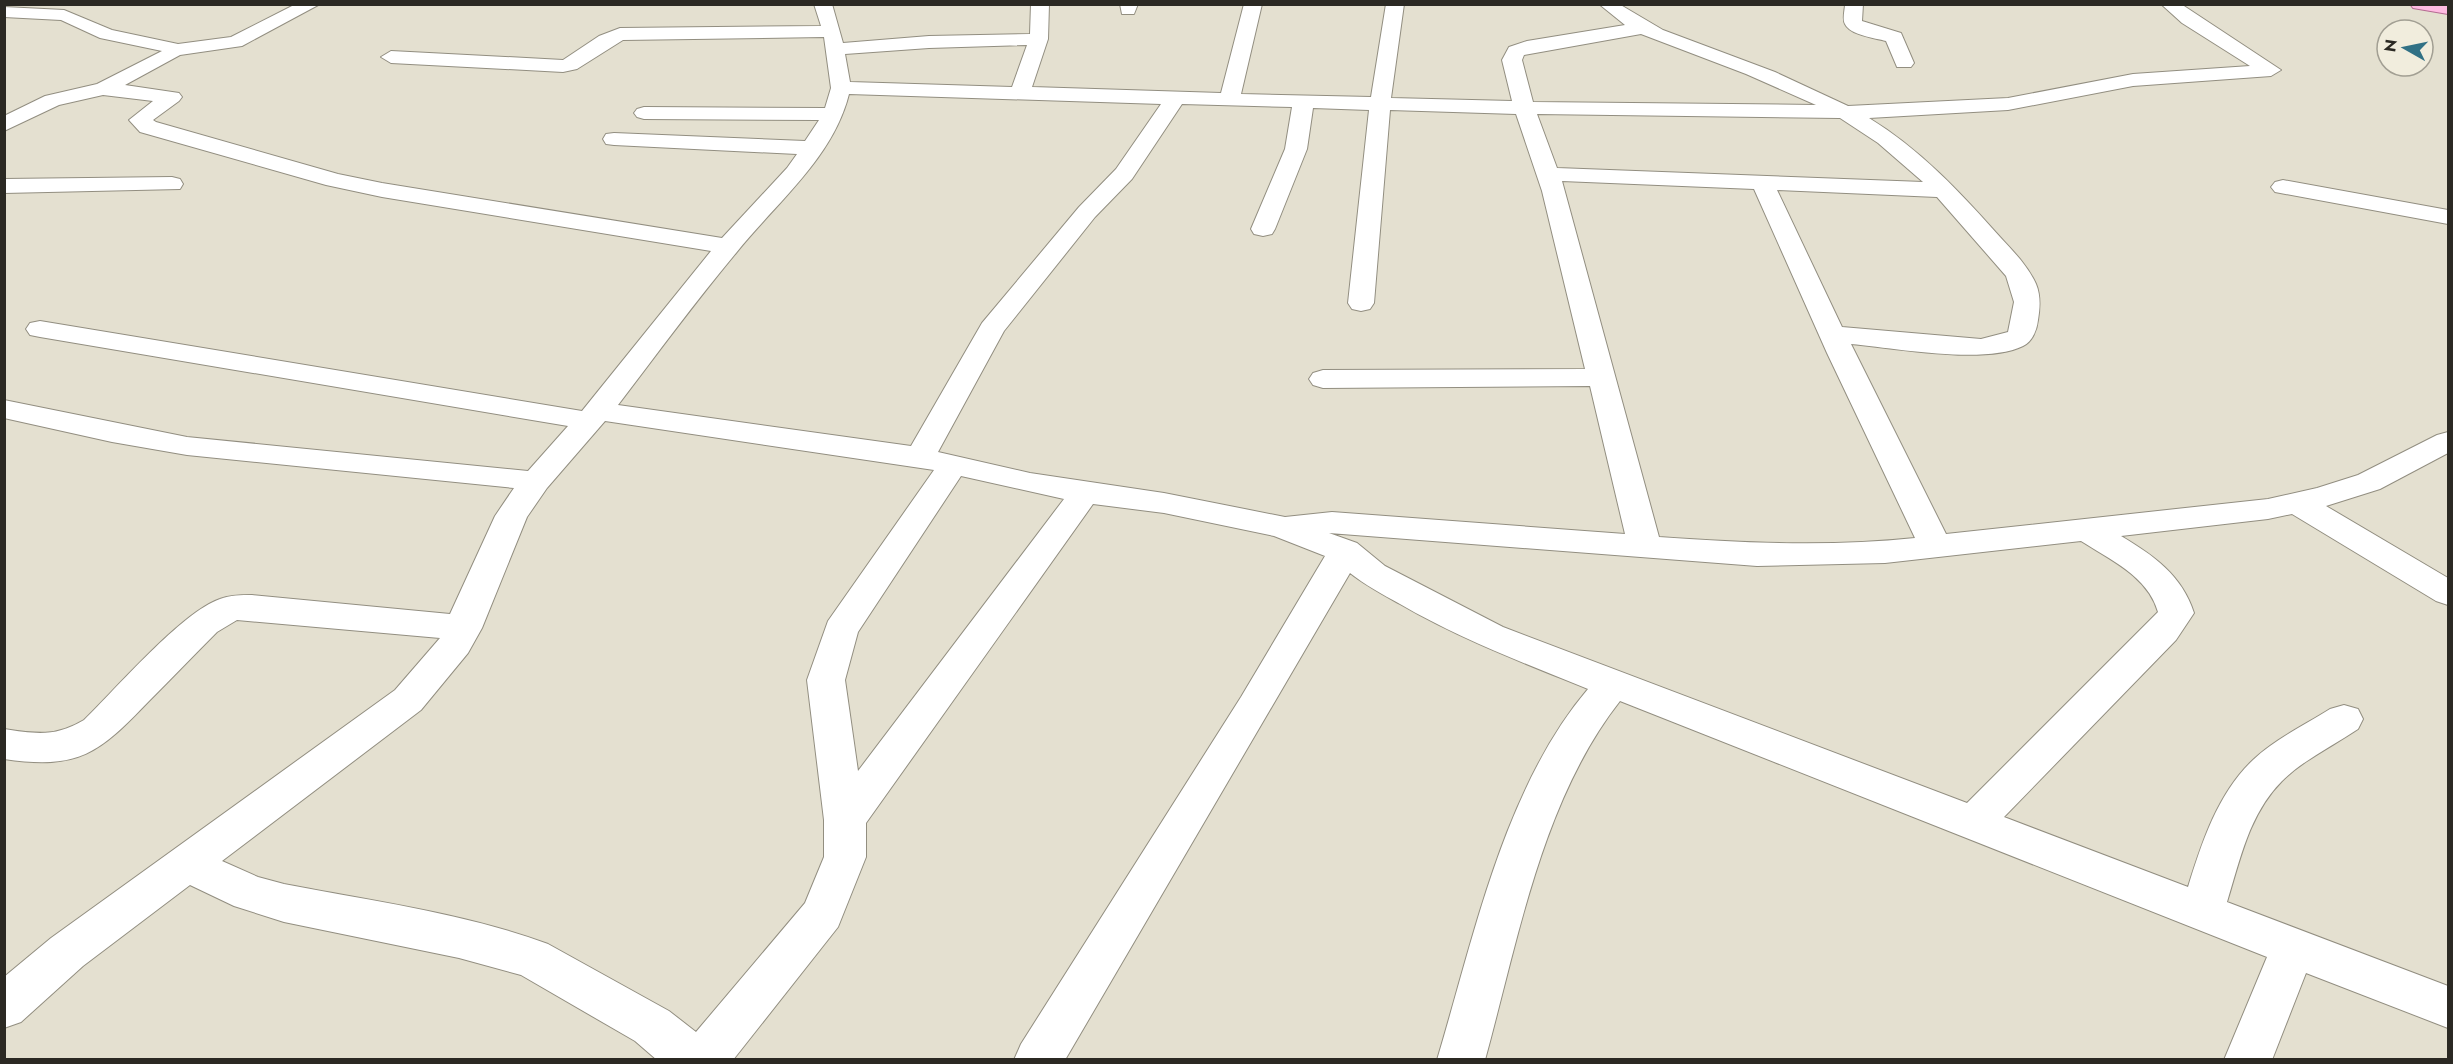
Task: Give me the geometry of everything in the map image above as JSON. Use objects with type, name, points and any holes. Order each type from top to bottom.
[{"type":"main road","points":[[2419,4],[2448,9]]},
{"type":"street","points":[[4,10],[12,4]]},
{"type":"street","points":[[4,10],[64,15],[107,34],[174,50],[235,42],[311,4]]},
{"type":"street","points":[[1020,92],[1039,39],[1040,4]]},
{"type":"street","points":[[1230,97],[1253,4]]},
{"type":"street","points":[[1361,303],[1380,102],[1395,4]]},
{"type":"street","points":[[1608,4],[1628,20],[1644,28],[1788,84],[1845,112],[1887,140],[1980,229],[2018,275],[2027,295],[2024,331],[2018,339],[1981,347],[1832,334]]},
{"type":"street","points":[[1854,4],[1852,21],[1855,25],[1894,37],[1904,63]]},
{"type":"street","points":[[644,113],[1020,92],[1524,108],[1845,112],[1950,109],[2008,104],[2133,80],[2271,70],[2188,19],[2170,4]]},
{"type":"street","points":[[391,57],[563,66],[570,65],[606,40],[620,34],[830,28],[929,42],[1039,39]]},
{"type":"street","points":[[4,1007],[67,952],[188,865],[408,700],[443,661],[464,628],[502,533],[536,481],[594,416],[728,246],[795,173],[812,148],[837,101],[830,28]]},
{"type":"street","points":[[1644,28],[1516,51],[1512,60],[1524,108],[1548,174],[1603,377],[1645,546]]},
{"type":"street","points":[[4,125],[52,100],[103,89],[174,50]]},
{"type":"street","points":[[103,89],[172,97],[140,120],[148,127],[334,180],[728,246]]},
{"type":"street","points":[[703,1059],[822,914],[845,857],[844,820],[826,680],[841,630],[936,461],[997,321],[1087,212],[1124,174],[1176,97]]},
{"type":"street","points":[[1263,229],[1296,149],[1304,100]]},
{"type":"street","points":[[614,139],[812,148]]},
{"type":"street","points":[[1548,174],[1941,190]]},
{"type":"street","points":[[1762,182],[1832,334],[1936,547]]},
{"type":"street","points":[[4,186],[172,184]]},
{"type":"street","points":[[2283,187],[2448,217]]},
{"type":"street","points":[[40,329],[594,416],[936,461],[1085,494],[1164,503],[1282,526],[1345,551],[1373,574],[1433,608],[1490,636],[2448,1007]]},
{"type":"street","points":[[1323,379],[1603,377]]},
{"type":"street","points":[[4,408],[112,433],[187,446],[536,481]]},
{"type":"street","points":[[1282,526],[1332,522],[1756,555],[1825,555],[1936,547],[2268,509],[2369,482],[2447,443]]},
{"type":"street","points":[[844,820],[1085,494]]},
{"type":"street","points":[[2297,503],[2448,592]]},
{"type":"street","points":[[1973,823],[2163,631],[2176,613],[2174,598],[2158,578],[2089,531]]},
{"type":"street","points":[[1038,1059],[1254,707],[1345,551]]},
{"type":"street","points":[[4,744],[41,750],[58,749],[87,738],[98,730],[204,623],[230,608],[252,606],[464,628]]},
{"type":"street","points":[[1461,1059],[1514,877],[1533,823],[1555,771],[1587,716],[1614,683]]},
{"type":"street","points":[[2202,912],[2236,813],[2248,795],[2268,770],[2344,719]]},
{"type":"street","points":[[188,865],[249,892],[284,903],[459,938],[532,958],[652,1026],[694,1059]]},
{"type":"street","points":[[2248,1059],[2294,947]]}]
